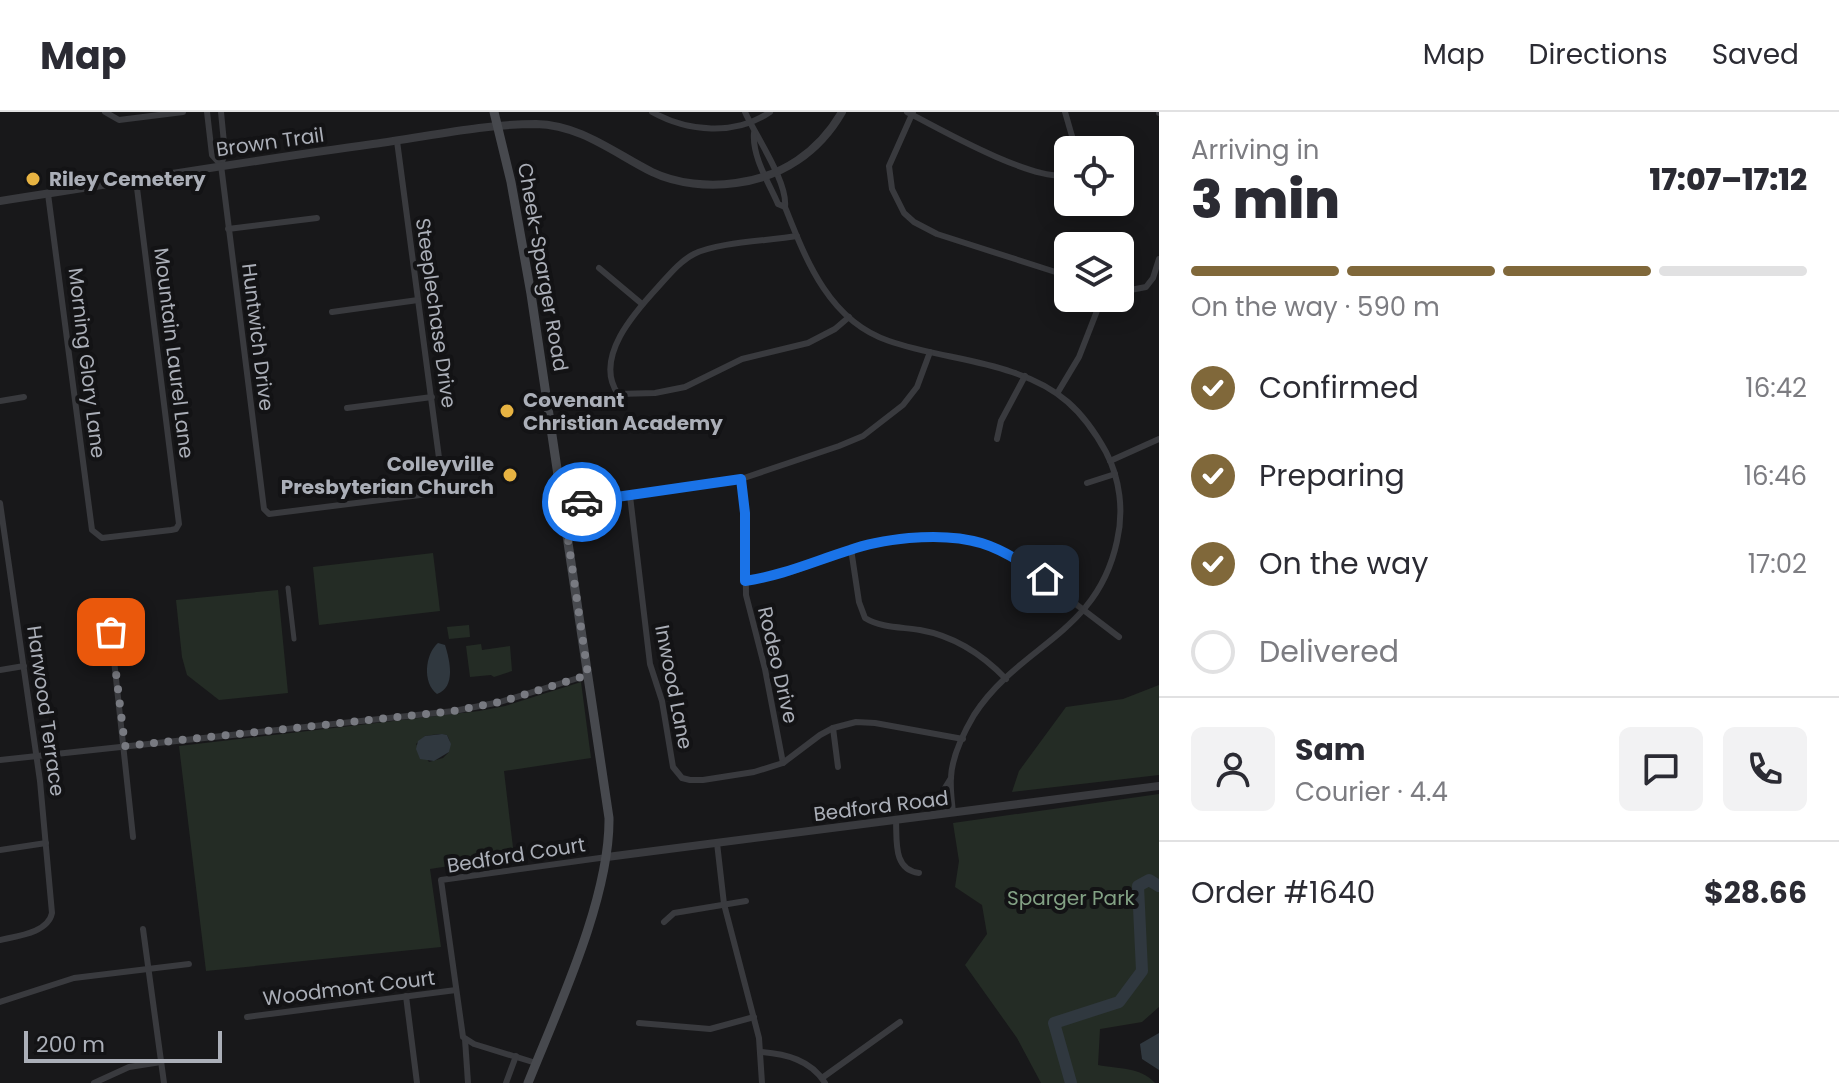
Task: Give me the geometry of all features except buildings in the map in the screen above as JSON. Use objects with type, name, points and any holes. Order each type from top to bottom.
[{"type":"main road","name":"Cheek-Sparger Road","points":[[494,112],[531,294],[610,828],[607,857],[574,968],[528,1083]]},
{"type":"street","points":[[105,112],[119,120],[183,112]]},
{"type":"street","points":[[207,112],[212,155],[221,165],[225,153],[221,112]]},
{"type":"street","points":[[652,112],[687,127],[722,129],[750,123],[770,112]]},
{"type":"street","points":[[745,112],[754,133],[753,144],[771,175],[778,204],[785,207],[814,275],[828,296],[849,317],[876,336],[1025,376],[1058,392],[1086,421],[1115,474],[1120,505],[1116,547],[1105,581],[1085,610],[1006,679],[974,716],[951,778],[948,814]]},
{"type":"street","name":"Brown Trail","points":[[0,201],[221,165],[534,124],[565,128],[600,142],[655,173],[683,182],[720,185],[771,175],[792,165],[820,144],[842,112]]},
{"type":"street","points":[[1065,112],[1072,136]]},
{"type":"street","points":[[1054,175],[1007,162],[911,113],[889,166],[892,189],[904,213],[914,222],[937,234],[1054,272]]},
{"type":"street","name":"Steeplechase Drive","points":[[397,141],[443,488]]},
{"type":"street","name":"Huntwich Drive","points":[[221,165],[266,512],[276,514],[349,505],[436,493],[443,488]]},
{"type":"street","name":"Mountain Laurel Lane","points":[[96,535],[113,538],[176,529],[179,524],[136,180]]},
{"type":"street","name":"Morning Glory Lane","points":[[48,194],[92,530],[96,535]]},
{"type":"street","points":[[228,229],[317,218]]},
{"type":"street","points":[[797,236],[723,246],[693,254],[676,267],[642,304],[617,340],[612,375],[618,394],[655,393],[685,387],[742,359],[808,343],[835,329],[849,317]]},
{"type":"street","points":[[1134,289],[1146,287],[1153,278],[1159,259]]},
{"type":"street","points":[[599,268],[642,304]]},
{"type":"street","points":[[332,312],[418,300]]},
{"type":"street","points":[[1058,392],[1085,346],[1097,312]]},
{"type":"street","points":[[563,505],[741,479],[863,436],[903,405],[917,387],[930,352]]},
{"type":"street","points":[[997,439],[1001,421],[1025,376]]},
{"type":"street","points":[[0,401],[24,397]]},
{"type":"street","points":[[347,408],[432,397]]},
{"type":"street","points":[[1110,461],[1159,439]]},
{"type":"street","points":[[1087,483],[1115,474]]},
{"type":"street","name":"Rodeo Drive","points":[[741,479],[745,513],[745,581],[783,763]]},
{"type":"street","name":"Inwood Lane","points":[[630,496],[650,664],[662,701],[676,773],[690,780],[703,780],[754,772],[783,763],[833,728],[865,722],[963,739]]},
{"type":"street","name":"Harwood Terrace","points":[[0,503],[37,756],[52,913],[49,922],[28,933],[0,940]]},
{"type":"street","points":[[745,581],[791,572],[851,549],[896,539],[931,536],[974,539],[1025,564],[1119,637]]},
{"type":"street","points":[[851,549],[859,602],[865,618],[956,641],[989,662],[1006,679]]},
{"type":"street","points":[[0,580],[11,578]]},
{"type":"street","points":[[288,588],[294,639]]},
{"type":"street","points":[[111,632],[133,837]]},
{"type":"street","points":[[0,670],[24,666]]},
{"type":"street","points":[[0,760],[454,711],[500,702],[588,675]]},
{"type":"street","points":[[833,728],[838,767]]},
{"type":"street","name":"Bedford Road","points":[[607,857],[1159,786]]},
{"type":"street","points":[[896,821],[902,865],[908,872],[919,873]]},
{"type":"street","points":[[0,850],[46,843]]},
{"type":"street","points":[[717,843],[724,904],[761,1052],[762,1083]]},
{"type":"street","name":"Bedford Court","points":[[456,990],[441,880],[607,857]]},
{"type":"street","points":[[664,922],[674,913],[746,901]]},
{"type":"street","points":[[143,929],[164,1083]]},
{"type":"street","points":[[0,1002],[35,988],[74,978],[189,964]]},
{"type":"street","points":[[456,990],[465,1039],[468,1083]]},
{"type":"street","name":"Woodmont Court","points":[[247,1017],[456,990]]},
{"type":"street","points":[[406,996],[417,1083]]},
{"type":"street","points":[[639,1023],[710,1029],[754,1017]]},
{"type":"street","points":[[761,1052],[794,1058],[824,1080],[900,1022]]},
{"type":"street","points":[[465,1039],[536,1063]]},
{"type":"street","points":[[506,1083],[516,1056]]},
{"type":"street","points":[[94,1083],[129,1067],[161,1062]]},
{"type":"green space","points":[[433,553],[440,611],[319,625],[313,567]]},
{"type":"green space","points":[[278,590],[288,693],[219,700],[187,675],[176,600]]},
{"type":"green space","points":[[469,625],[470,637],[449,639],[447,627]]},
{"type":"green space","points":[[481,644],[482,650],[510,646],[512,671],[494,677],[470,677],[466,646]]},
{"type":"green space","points":[[581,682],[591,758],[504,771],[514,856],[430,869],[441,947],[206,971],[179,746],[505,706]],"holes":[[[447,735],[449,752],[443,758],[429,762],[416,744],[425,736]]]},
{"type":"green space","points":[[1159,685],[1159,775],[1012,792],[1019,771],[1066,707],[1123,699]]},
{"type":"green space","name":"Sparger Park","points":[[1159,794],[1159,1007],[1142,1022],[1100,1029],[1098,1065],[1136,1071],[1155,1083],[1041,1083],[1017,1038],[965,965],[987,934],[982,905],[955,887],[959,861],[953,823]]},
{"type":"shaded area","points":[[438,643],[445,645],[450,673],[447,686],[437,694],[429,683],[427,668],[430,654]]},
{"type":"shaded area","points":[[447,735],[451,744],[449,752],[434,761],[420,759],[416,749],[418,741],[425,736]]},
{"type":"shaded area","points":[[1159,1033],[1159,1070],[1142,1059],[1140,1044]]},
{"type":"waterway","points":[[1071,1083],[1054,1023],[1119,1002],[1142,971],[1138,886],[1149,880],[1159,886]]},
{"type":"way so far","points":[[111,632],[125,746],[454,711],[500,702],[588,675],[563,505],[582,502]]},
{"type":"place","name":"Riley Cemetery","points":[[33,179]]},
{"type":"place","name":"Covenant Christian Academy","points":[[507,411]]},
{"type":"place","name":"Colleyville Presbyterian Church","points":[[510,475]]},
{"type":"route","points":[[582,502],[741,479],[745,513],[745,581],[791,572],[869,544],[931,536],[961,537],[986,543],[1010,554],[1045,579]]}]
